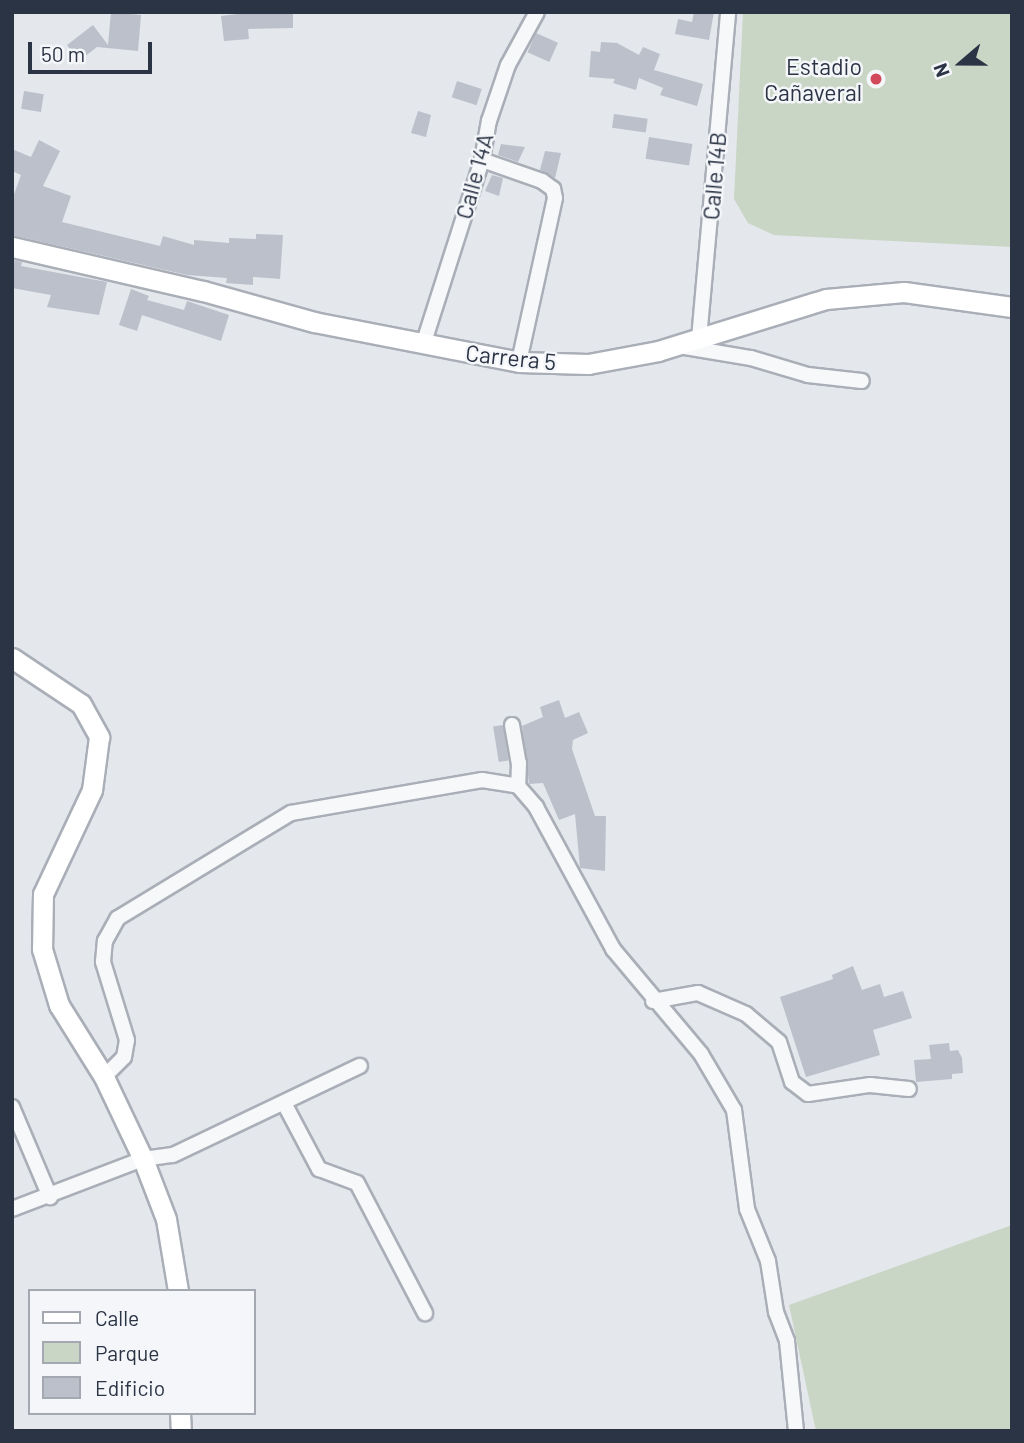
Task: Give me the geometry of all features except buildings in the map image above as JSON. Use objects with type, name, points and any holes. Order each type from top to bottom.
[{"type":"main road","name":"Carrera 5","points":[[12,247],[190,287],[314,322],[519,362],[588,364],[674,346],[826,299],[904,292],[1012,307]]},
{"type":"main road","points":[[12,659],[81,704],[99,737],[92,790],[43,894],[39,920],[48,981],[104,1077],[143,1159],[166,1219],[178,1289]]},
{"type":"street","name":"Calle 14A","points":[[424,345],[482,160],[489,121],[508,65],[537,12]]},
{"type":"street","name":"Calle 14B","points":[[699,339],[728,12]]},
{"type":"street","points":[[482,160],[542,181],[553,189],[555,198],[519,362]]},
{"type":"street","points":[[674,346],[751,358],[808,375],[862,381]]},
{"type":"street","points":[[512,725],[519,763],[517,786]]},
{"type":"street","points":[[104,1077],[124,1057],[127,1040],[103,962],[105,941],[118,918],[291,813],[394,792],[482,780],[517,786],[536,807],[613,949],[653,1001],[701,1054],[734,1110],[742,1188],[768,1261],[776,1312],[787,1342],[796,1431]]},
{"type":"street","points":[[653,1001],[698,993],[746,1014],[779,1042],[792,1083],[808,1094],[870,1085],[909,1089]]},
{"type":"street","points":[[12,1209],[50,1197],[143,1159],[173,1155],[360,1066]]},
{"type":"street","points":[[284,1103],[318,1170],[357,1183],[425,1313]]},
{"type":"street","points":[[12,1107],[50,1197]]},
{"type":"green space","name":"Estadio Cañaveral","points":[[743,12],[1012,12],[1012,247],[774,235],[748,223],[734,199]]},
{"type":"green space","points":[[1012,1225],[1012,1431],[816,1431],[789,1305]]},
{"type":"place","name":"Estadio Cañaveral","points":[[876,79]]}]
